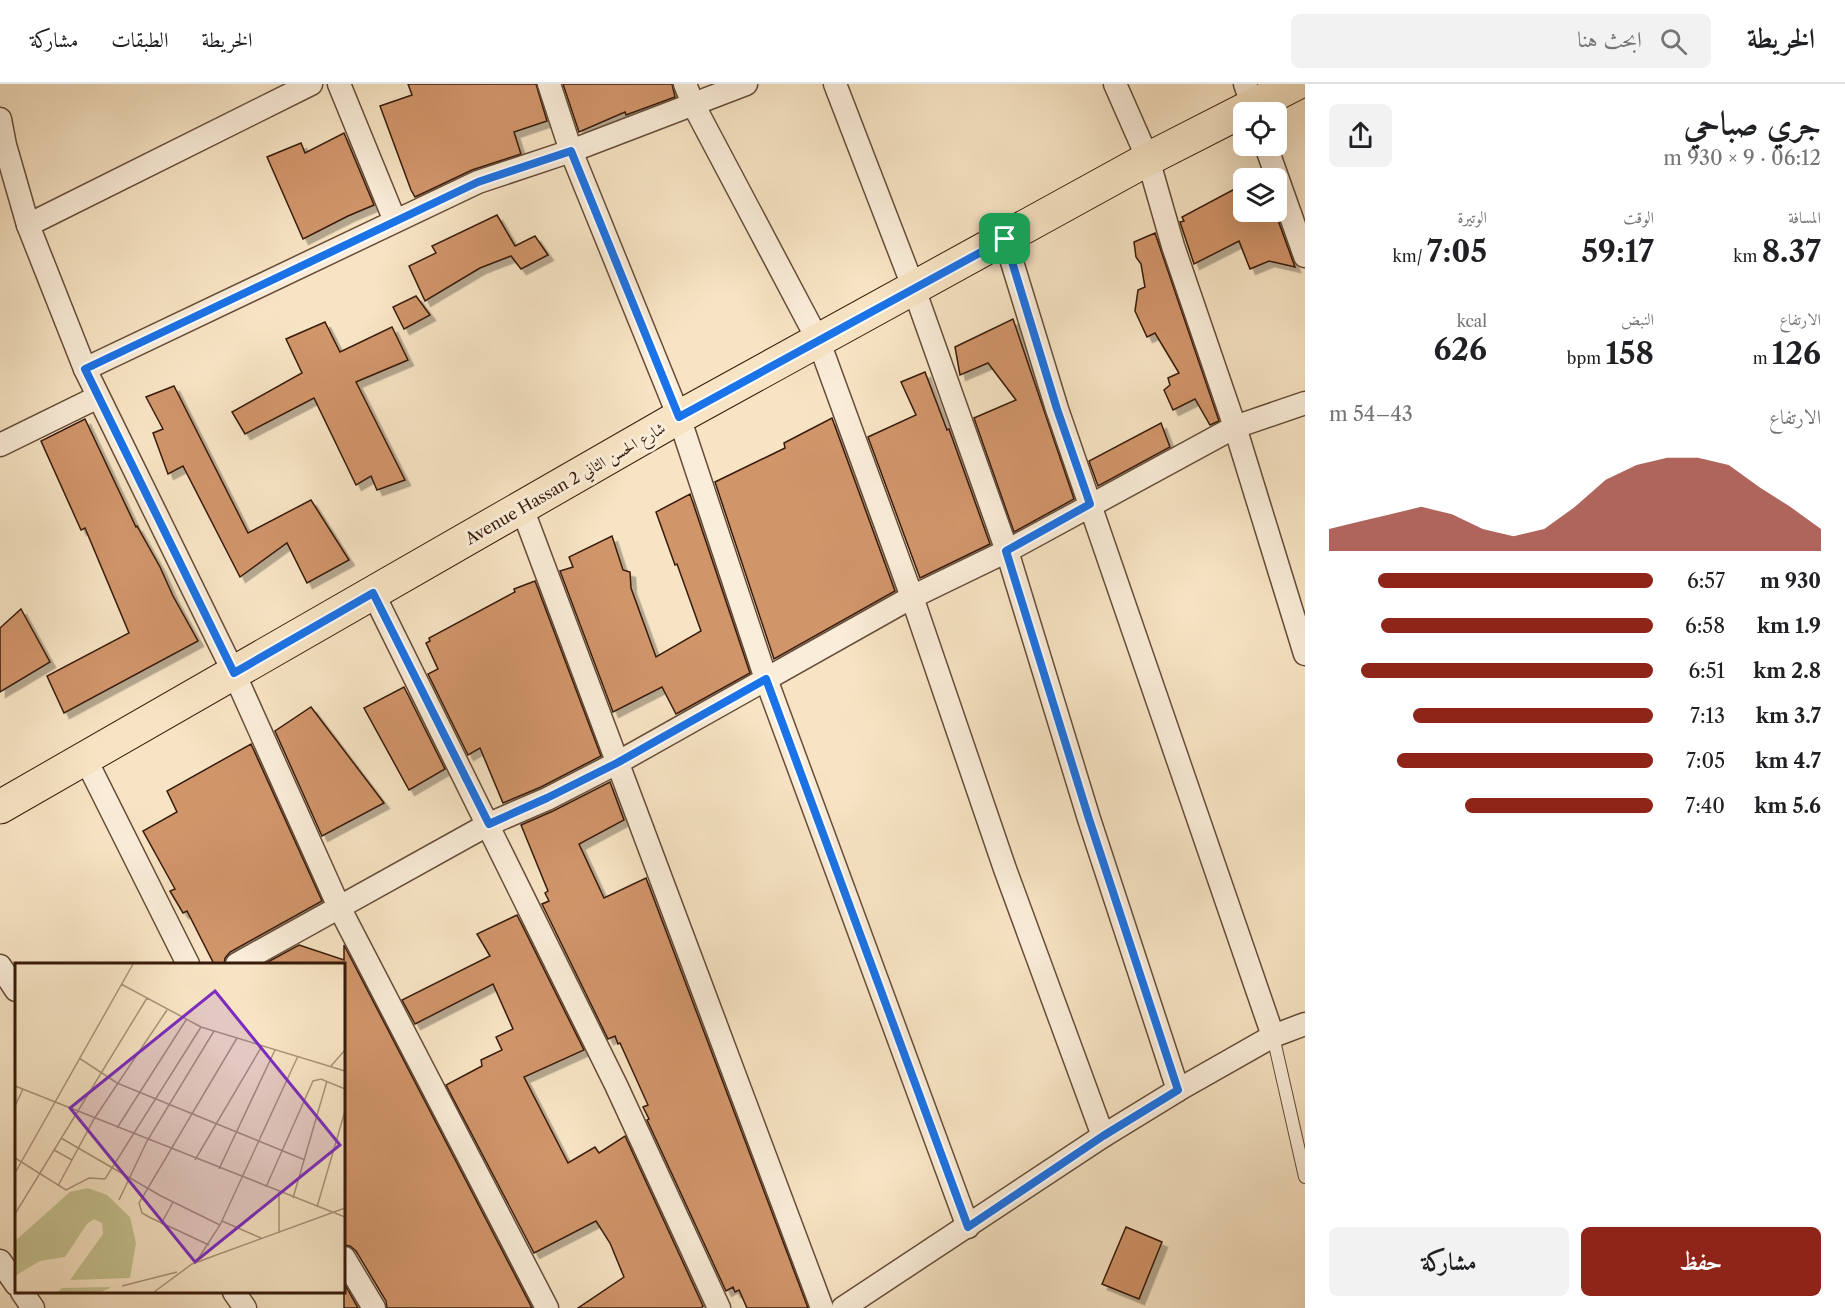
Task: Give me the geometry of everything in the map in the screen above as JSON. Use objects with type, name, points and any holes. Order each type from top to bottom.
[{"type":"main road","name":"Avenue Hassan 2 شارع الحسن الثاني","points":[[3,801],[86,758],[679,417],[819,342],[1251,101],[1295,84]]},
{"type":"street","points":[[28,225],[311,84]]},
{"type":"street","points":[[339,84],[395,221]]},
{"type":"street","points":[[549,84],[571,151],[679,417],[766,679],[968,1227]]},
{"type":"street","points":[[85,369],[478,182],[571,151],[689,94],[746,84]]},
{"type":"street","points":[[835,84],[914,289],[1006,551],[1089,819],[1178,1090]]},
{"type":"street","points":[[1115,84],[1148,159],[1173,246],[1235,427],[1305,654]]},
{"type":"street","points":[[689,94],[819,342],[912,597],[1005,869],[1103,1136]]},
{"type":"street","points":[[0,119],[5,145],[28,225],[85,369],[234,673],[339,907],[547,1308]]},
{"type":"street","points":[[1270,156],[1305,256]]},
{"type":"street","points":[[1005,239],[1057,409],[1273,1036]]},
{"type":"street","points":[[0,445],[98,397]]},
{"type":"street","points":[[239,963],[489,824],[617,763],[912,597],[1006,551],[1235,427],[1305,403]]},
{"type":"street","points":[[522,508],[822,1308]]},
{"type":"street","points":[[373,593],[489,824],[616,1086],[719,1308]]},
{"type":"street","points":[[86,758],[188,963]]},
{"type":"street","points":[[0,966],[15,988]]},
{"type":"street","points":[[843,1308],[1103,1136],[1273,1036],[1305,1024]]},
{"type":"street","points":[[345,1260],[374,1308]]},
{"type":"street","points":[[0,1261],[15,1283]]},
{"type":"street","points":[[22,1293],[33,1308]]},
{"type":"street","points":[[235,1293],[245,1308]]},
{"type":"lane","points":[[1273,1036],[1305,1177]]},
{"type":"building","points":[[408,84],[536,84],[547,121],[514,132],[521,154],[472,170],[415,197],[380,106],[412,95]]},
{"type":"building","points":[[563,84],[672,84],[675,97],[626,115],[625,112],[579,132]]},
{"type":"building","points":[[344,133],[374,205],[303,239],[267,157],[301,143],[305,153]]},
{"type":"building","points":[[1233,190],[1233,222],[1279,222],[1295,267],[1269,261],[1250,269],[1239,241],[1194,264],[1180,222],[1184,221],[1182,217]]},
{"type":"building","points":[[497,215],[515,246],[535,236],[548,255],[521,269],[511,256],[480,268],[425,301],[409,266],[436,253],[432,246]]},
{"type":"building","points":[[1155,233],[1219,421],[1210,425],[1195,399],[1173,410],[1164,390],[1170,385],[1168,378],[1179,373],[1155,333],[1147,337],[1135,311],[1138,290],[1145,287],[1134,242]]},
{"type":"building","points":[[416,296],[430,315],[404,329],[393,307]]},
{"type":"building","points":[[1013,319],[1074,499],[1014,532],[974,418],[1016,400],[988,363],[960,375],[955,347]]},
{"type":"building","points":[[325,322],[340,352],[392,327],[408,360],[356,382],[405,480],[377,490],[371,476],[356,485],[314,398],[245,434],[232,412],[302,373],[286,339]]},
{"type":"building","points":[[925,372],[947,430],[949,429],[990,544],[920,578],[868,437],[916,415],[901,382]]},
{"type":"building","points":[[174,386],[248,533],[311,500],[349,560],[307,583],[287,543],[240,577],[183,466],[168,474],[153,433],[163,429],[146,397]]},
{"type":"building","points":[[832,418],[895,591],[774,659],[715,482],[785,448],[784,443]]},
{"type":"building","points":[[85,419],[136,527],[160,567],[198,641],[64,713],[47,676],[129,633],[85,528],[81,530],[41,441]]},
{"type":"building","points":[[1161,423],[1170,447],[1098,486],[1089,461]]},
{"type":"building","points":[[690,494],[750,673],[676,714],[662,687],[613,712],[560,571],[573,567],[569,557],[612,536],[623,570],[630,572],[631,588],[656,657],[701,631],[656,512]]},
{"type":"building","points":[[535,581],[601,756],[541,787],[503,803],[480,748],[468,755],[428,674],[438,669],[426,643],[430,641],[429,638],[515,592],[514,589]]},
{"type":"building","points":[[21,609],[50,662],[0,692],[0,628]]},
{"type":"building","points":[[404,687],[445,769],[409,790],[364,708]]},
{"type":"building","points":[[311,707],[384,803],[322,836],[275,731]]},
{"type":"building","points":[[251,744],[322,901],[230,952],[224,963],[213,963],[187,911],[183,913],[170,891],[175,889],[143,831],[177,812],[167,791]]},
{"type":"building","points":[[610,782],[624,820],[579,844],[604,898],[646,878],[808,1308],[747,1308],[739,1290],[735,1292],[733,1287],[726,1291],[647,1120],[649,1119],[643,1107],[648,1105],[620,1043],[618,1044],[615,1036],[608,1039],[542,904],[549,901],[545,893],[548,891],[521,825]]},
{"type":"building","points":[[517,915],[584,1050],[524,1077],[568,1163],[595,1147],[599,1153],[625,1136],[703,1306],[701,1308],[578,1308],[624,1277],[610,1243],[596,1221],[534,1253],[446,1085],[482,1066],[481,1060],[502,1050],[496,1037],[513,1029],[493,984],[415,1024],[402,1000],[490,956],[477,934]]},
{"type":"building","points":[[299,945],[344,960],[344,945],[532,1308],[387,1308],[386,1301],[356,1251],[345,1245],[345,963],[266,963]]},
{"type":"building","points":[[1126,1227],[1162,1242],[1139,1299],[1102,1284]]},
{"type":"building","points":[[345,1285],[358,1308],[344,1308],[344,1293]]},
{"type":"route","points":[[571,151],[679,417],[1005,239],[1057,409],[1090,504],[1006,551],[1089,819],[1178,1090],[1103,1136],[968,1227],[766,679],[617,763],[489,824],[373,593],[234,673],[85,369],[478,182],[571,151]]}]
